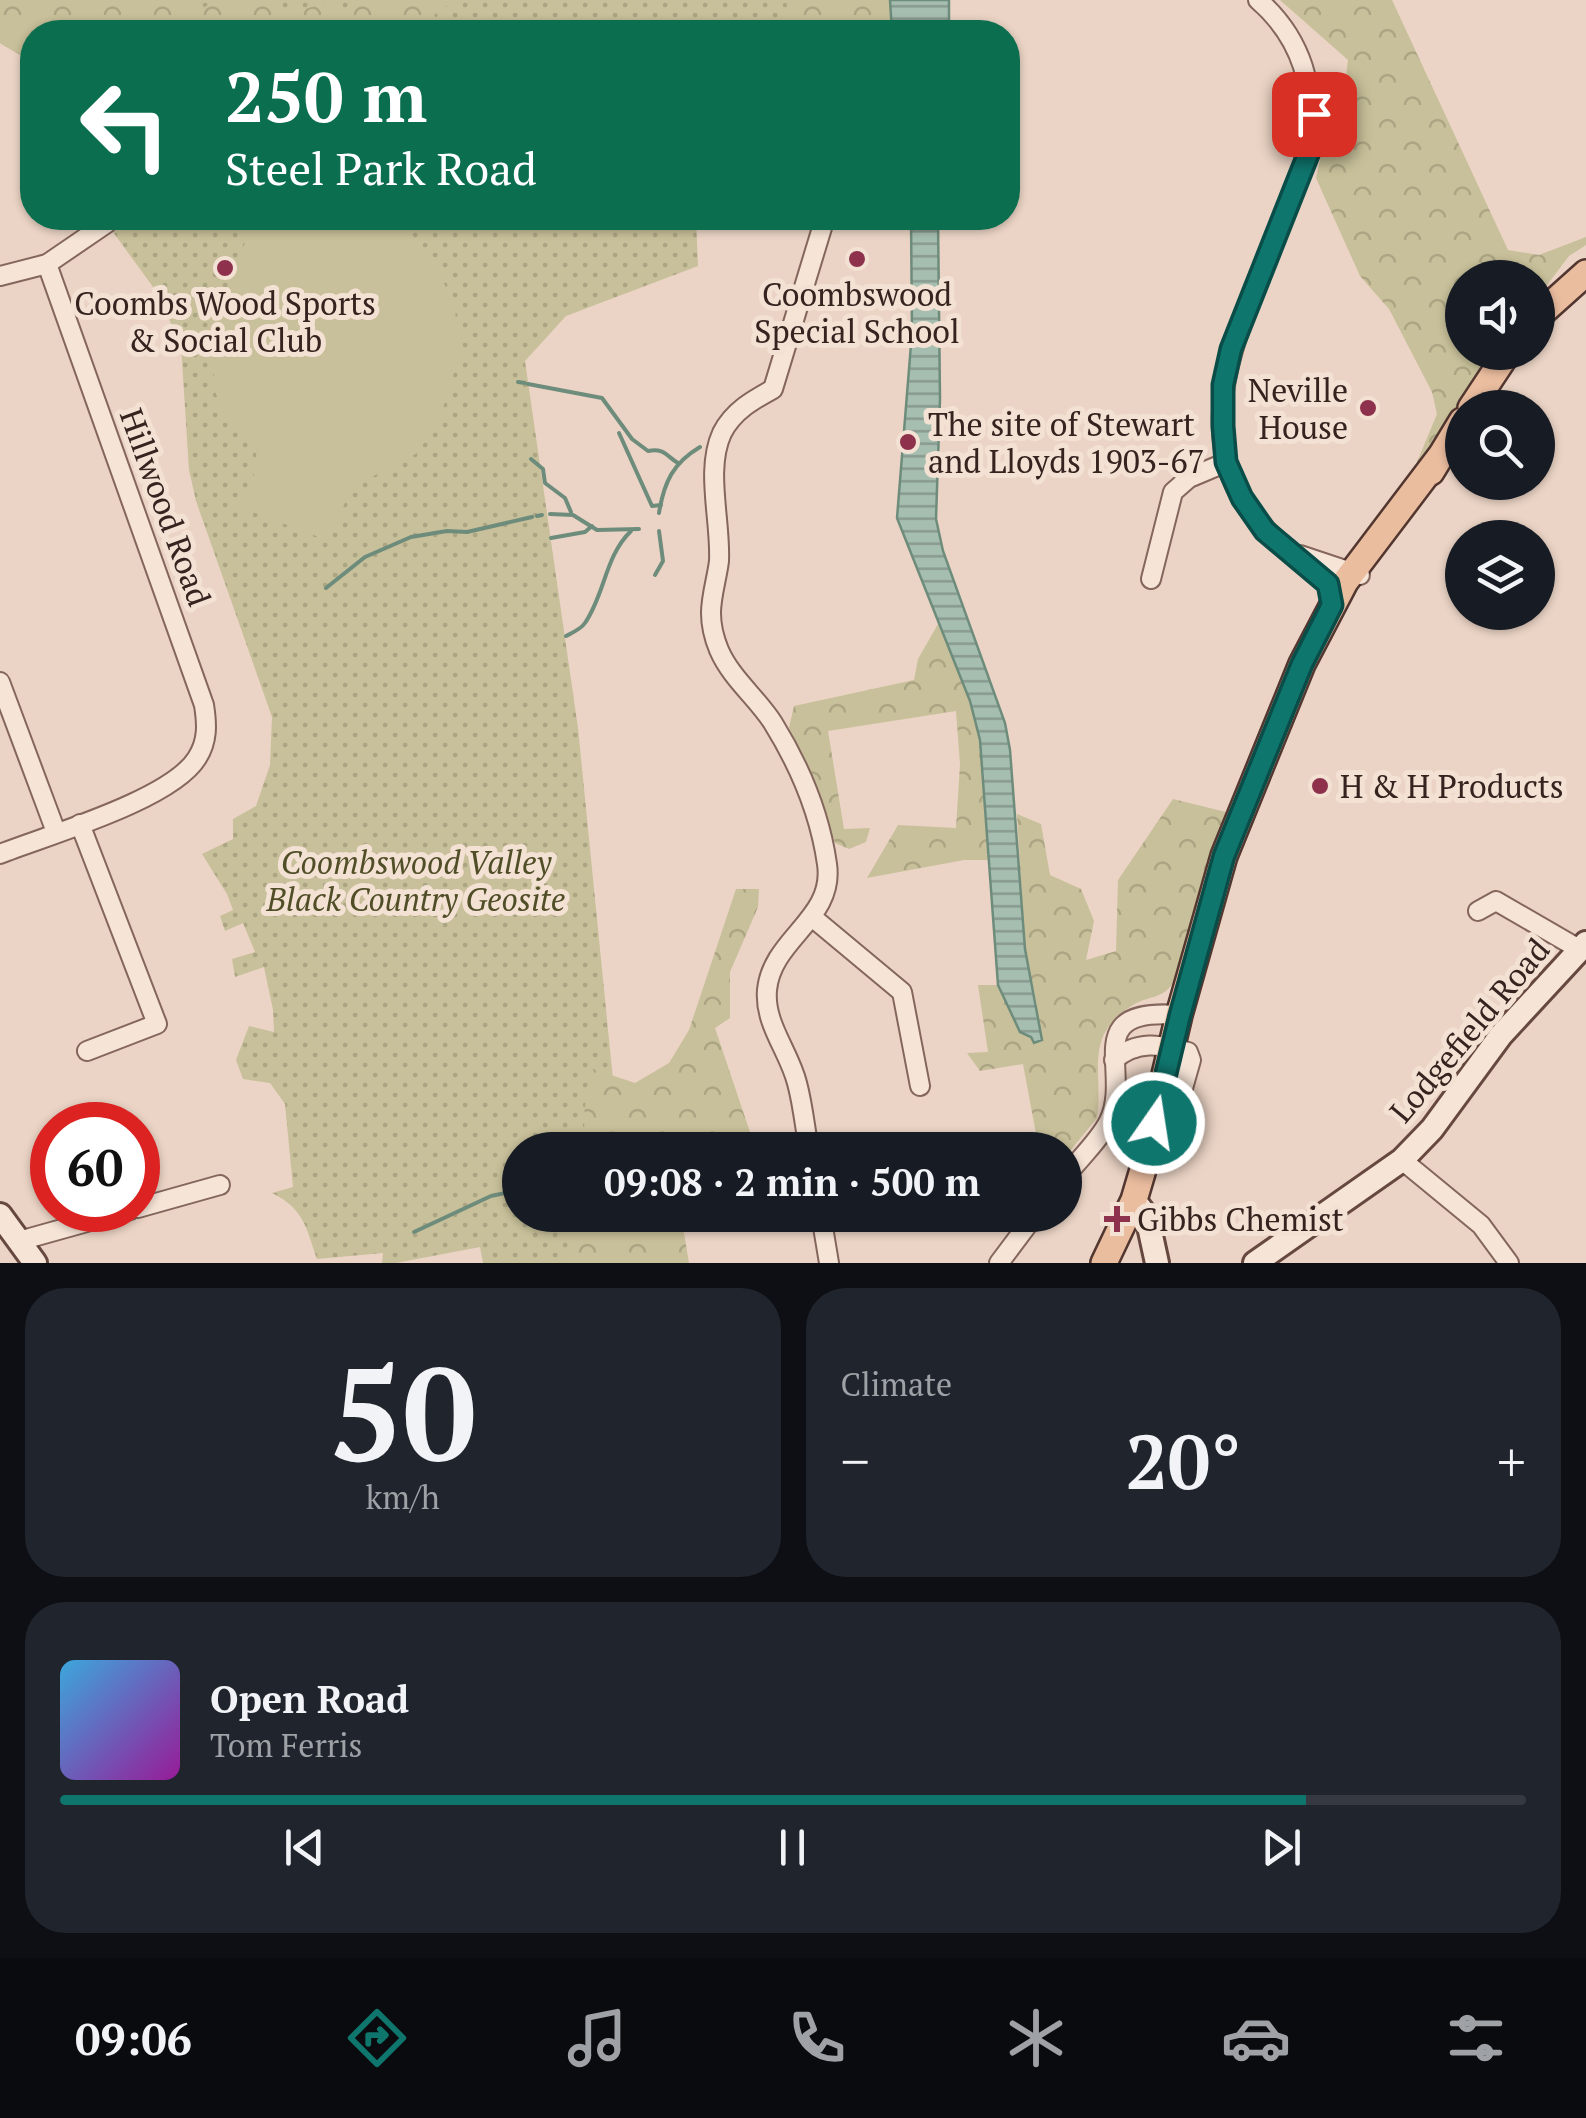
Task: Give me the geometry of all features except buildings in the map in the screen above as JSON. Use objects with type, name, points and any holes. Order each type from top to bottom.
[{"type":"main road","points":[[1555,300],[1586,273]]},
{"type":"main road","points":[[1278,724],[1346,583],[1370,556],[1379,553],[1445,448]]},
{"type":"main road","points":[[1104,1263],[1134,1200],[1224,856],[1302,664],[1346,583],[1439,458]]},
{"type":"street","points":[[1258,0],[1296,46],[1309,80],[1311,147],[1231,349],[1223,385],[1226,462],[1242,498],[1265,531],[1346,583]]},
{"type":"street","points":[[0,276],[48,264],[92,230]]},
{"type":"street","points":[[806,1132],[797,1080],[768,1010],[767,988],[780,952],[812,917],[826,894],[828,867],[802,779],[772,721],[719,652],[711,609],[719,546],[716,455],[722,434],[732,417],[773,388],[821,230]]},
{"type":"street","points":[[1555,296],[1586,262]]},
{"type":"street","name":"Hillwood Road","points":[[48,264],[204,705],[207,727],[196,762],[187,769],[138,800],[80,824]]},
{"type":"street","points":[[1151,580],[1172,492],[1189,478],[1226,462]]},
{"type":"street","points":[[1294,553],[1346,583]]},
{"type":"street","points":[[0,682],[56,832]]},
{"type":"street","points":[[0,854],[80,824],[157,1024],[87,1051]]},
{"type":"street","points":[[1478,912],[1496,901],[1583,946]]},
{"type":"street","points":[[812,917],[902,992],[920,1086]]},
{"type":"street","name":"Lodgefield Road","points":[[1255,1263],[1402,1160],[1432,1129],[1501,1036],[1583,946]]},
{"type":"street","points":[[1082,1155],[1110,1120],[1114,1100],[1112,1048],[1118,1034],[1130,1021],[1163,1014],[1180,1015]]},
{"type":"street","points":[[1114,1060],[1126,1049],[1142,1044],[1172,1048]]},
{"type":"street","points":[[1402,1160],[1481,1225],[1502,1260]]},
{"type":"street","points":[[160,1202],[220,1184]]},
{"type":"street","points":[[1134,1200],[1146,1216],[1157,1263]]},
{"type":"street","points":[[0,1215],[34,1263]]},
{"type":"street","points":[[19,1241],[51,1232]]},
{"type":"street","points":[[824,1232],[829,1263]]},
{"type":"street","points":[[998,1263],[1022,1232]]},
{"type":"green space","points":[[0,0],[890,0],[891,20],[20,20],[20,55],[0,43]]},
{"type":"green space","points":[[0,0],[190,0],[202,8],[220,0],[277,0],[282,16],[328,2],[345,16],[359,0],[455,0],[434,15],[438,20],[20,20],[20,55],[0,43]]},
{"type":"green space","points":[[786,0],[890,0],[891,20],[790,20]]},
{"type":"green space","points":[[1280,0],[1392,0],[1508,250],[1539,255],[1586,237],[1586,245],[1569,256],[1555,275],[1555,260],[1445,260],[1445,370],[1486,370],[1473,390],[1445,390],[1445,431],[1416,474],[1417,462],[1437,414],[1432,392],[1389,309],[1360,276],[1316,178],[1327,127],[1323,89],[1346,76],[1348,60]]},
{"type":"green space","name":"Coombswood Valley Black Country Geosite","points":[[113,230],[696,230],[698,266],[566,316],[525,361],[578,728],[618,1132],[502,1132],[502,1232],[616,1232],[610,1263],[483,1263],[480,1247],[396,1263],[382,1263],[383,1253],[317,1259],[297,1212],[272,1193],[293,1187],[285,1104],[270,1083],[243,1079],[236,1060],[249,1026],[274,1032],[273,1010],[264,967],[235,977],[232,959],[255,952],[243,923],[225,931],[220,916],[233,910],[202,854],[233,839],[233,819],[256,806],[270,765],[272,717],[196,501],[189,470],[181,345],[156,291]]},
{"type":"green space","points":[[250,230],[408,230],[430,258],[454,302],[460,354],[439,421],[417,453],[351,488],[329,541],[238,506],[253,479],[257,448],[221,406],[214,382],[214,360],[224,308]]},
{"type":"green space","points":[[938,624],[970,701],[980,740],[989,860],[964,860],[867,878],[898,825],[956,828],[960,764],[956,711],[828,731],[844,829],[870,828],[866,842],[849,849],[835,843],[813,777],[789,728],[794,706],[914,680],[918,659]]},
{"type":"green space","points":[[1173,799],[1226,812],[1173,983],[1160,995],[1133,1005],[1117,1017],[1101,1042],[1097,1118],[1082,1136],[1082,1132],[1036,1132],[1023,1064],[980,1071],[967,1053],[988,1052],[978,985],[998,985],[1020,1032],[1037,1005],[1025,949],[1017,814],[1041,824],[1050,875],[1081,889],[1094,921],[1086,960],[1116,951],[1118,880]]},
{"type":"green space","points":[[736,889],[759,889],[758,907],[730,972],[730,1018],[715,1028],[750,1132],[584,1132],[590,1068],[635,1083],[669,1063],[689,1030]]},
{"type":"green space","points":[[570,1232],[684,1232],[689,1263],[570,1263]]},
{"type":"shaded area","points":[[890,0],[949,0],[949,20],[891,20]]},
{"type":"shaded area","points":[[911,230],[938,230],[940,399],[936,519],[943,551],[1005,723],[1025,949],[1042,1040],[1034,1043],[1020,1032],[998,985],[980,740],[970,701],[897,518],[912,332]]},
{"type":"waterway","points":[[518,382],[525,383]]},
{"type":"waterway","points":[[528,384],[602,398],[632,439],[648,451],[662,452],[678,463]]},
{"type":"waterway","points":[[619,433],[652,506],[661,505]]},
{"type":"waterway","points":[[659,513],[671,474],[700,447]]},
{"type":"waterway","points":[[531,459],[543,469],[545,483],[565,498],[571,512]]},
{"type":"waterway","points":[[550,514],[573,515],[597,530],[639,529]]},
{"type":"waterway","points":[[537,516],[542,515]]},
{"type":"waterway","points":[[326,588],[365,557],[411,537],[467,532],[532,517]]},
{"type":"waterway","points":[[551,538],[585,532],[592,526]]},
{"type":"waterway","points":[[566,636],[585,623],[610,563],[631,531]]},
{"type":"waterway","points":[[655,575],[663,561],[659,531]]},
{"type":"waterway","points":[[414,1232],[502,1194]]},
{"type":"place","name":"Coombswood Special School","points":[[857,259]]},
{"type":"place","name":"Coombs Wood Sports & Social Club","points":[[225,268]]},
{"type":"place","name":"Neville House","points":[[1368,408]]},
{"type":"place","name":"The site of Stewart and Lloyds 1903-67","points":[[908,442]]},
{"type":"place","name":"H & H Products","points":[[1320,786]]},
{"type":"place","name":"Gibbs Chemist","points":[[1117,1219]]},
{"type":"route","points":[[1154,1123],[1224,856],[1302,664],[1332,605],[1328,584],[1265,531],[1242,498],[1226,462],[1223,426],[1223,385],[1231,349],[1311,147],[1314,114]]}]
